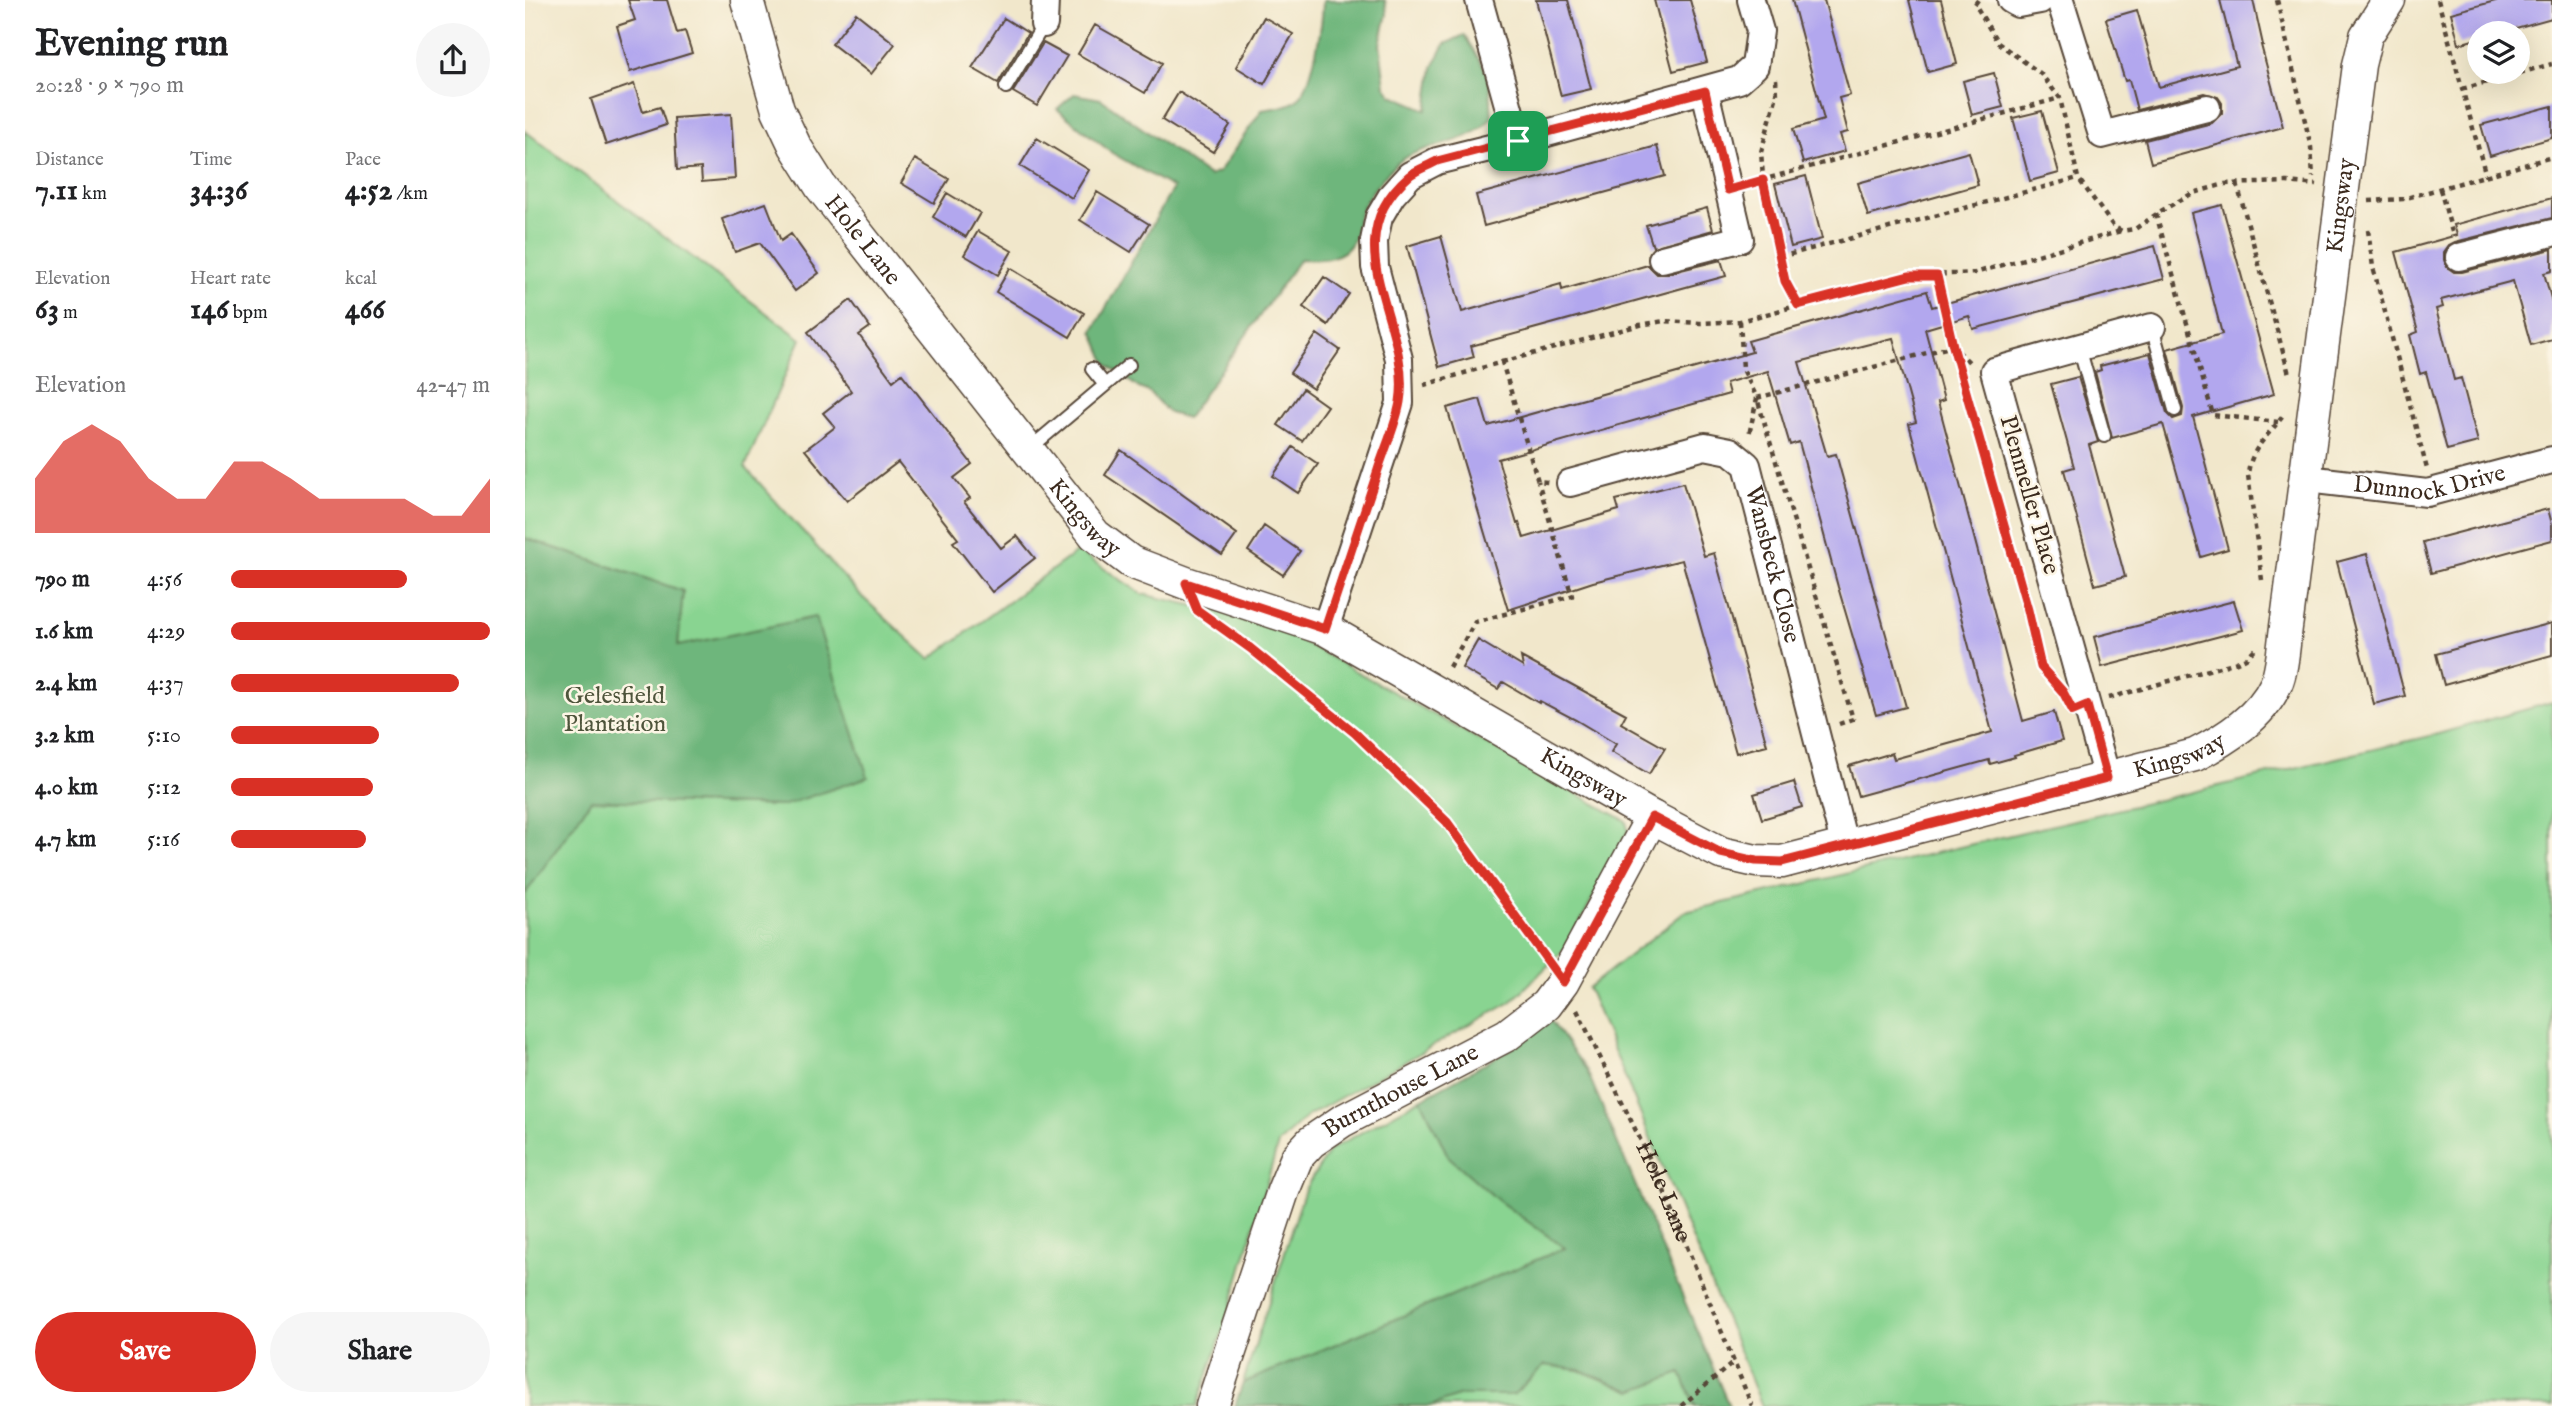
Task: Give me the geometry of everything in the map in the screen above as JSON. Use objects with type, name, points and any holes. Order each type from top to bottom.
[{"type":"street","name":"Hole Lane","points":[[747,0],[778,110],[795,146],[821,187],[1027,450]]},
{"type":"street","points":[[1479,0],[1518,141]]},
{"type":"street","points":[[1325,629],[1400,403],[1399,359],[1375,267],[1374,242],[1379,217],[1392,195],[1410,175],[1437,161],[1739,80],[1755,66],[1760,31],[1752,0]]},
{"type":"street","points":[[2011,0],[2018,4],[2040,0]]},
{"type":"street","points":[[2060,0],[2102,135],[2207,108]]},
{"type":"street","name":"Kingsway","points":[[1027,450],[1095,535],[1131,562],[1325,629],[1652,817],[1721,853],[1756,861],[1782,862],[2195,754],[2221,742],[2259,709],[2277,684],[2307,479],[2357,197],[2359,65],[2366,36],[2385,1]]},
{"type":"street","points":[[1662,259],[1740,239],[1705,91]]},
{"type":"street","points":[[2459,257],[2552,233]]},
{"type":"street","name":"Plenmeller Place","points":[[2107,778],[1994,371],[2152,327]]},
{"type":"street","points":[[1570,483],[1705,446],[1730,451]]},
{"type":"street","name":"Wansbeck Close","points":[[1730,451],[1747,465],[1845,847]]},
{"type":"street","name":"Dunnock Drive","points":[[2307,479],[2427,493],[2552,460]]},
{"type":"street","name":"Burnthouse Lane","points":[[1212,1406],[1283,1191],[1297,1157],[1311,1142],[1342,1121],[1507,1035],[1546,1005],[1563,982],[1652,817]]},
{"type":"lane","points":[[1006,87],[1044,12]]},
{"type":"lane","points":[[2152,327],[2175,410]]},
{"type":"lane","points":[[2080,347],[2104,436]]},
{"type":"lane","points":[[1027,450],[1129,365]]},
{"type":"lane","points":[[1091,369],[1105,385]]},
{"type":"path","points":[[2277,0],[2311,147],[2314,184]]},
{"type":"path","points":[[2438,0],[2486,176]]},
{"type":"path","points":[[2462,89],[2552,64]]},
{"type":"path","points":[[1775,73],[1777,95],[1761,152],[1763,180],[1785,281],[1798,305]]},
{"type":"path","points":[[1728,190],[2088,90]]},
{"type":"path","points":[[2357,197],[2403,199],[2552,157]]},
{"type":"path","points":[[1780,257],[2078,178]]},
{"type":"path","points":[[2237,184],[2292,385]]},
{"type":"path","points":[[2440,189],[2459,257]]},
{"type":"path","points":[[2357,197],[2369,214]]},
{"type":"path","points":[[2156,214],[2213,415],[2279,422]]},
{"type":"path","points":[[2368,228],[2373,267],[2434,491]]},
{"type":"path","points":[[1401,391],[1664,321],[1739,321],[1909,276],[1975,273],[2122,230]]},
{"type":"path","points":[[1937,276],[1953,346],[2028,610],[2041,667],[2056,684]]},
{"type":"path","points":[[1739,321],[1743,369],[1758,398],[1853,719],[1815,731]]},
{"type":"path","points":[[1758,398],[1953,346]]},
{"type":"path","points":[[1435,692],[1475,622],[1572,596],[1502,362]]},
{"type":"path","points":[[1730,451],[1749,437],[1758,398]]},
{"type":"path","points":[[2264,590],[2248,475],[2249,462],[2254,451],[2279,422],[2288,406]]},
{"type":"path","points":[[1538,481],[1570,483]]},
{"type":"path","name":"Hole Lane","points":[[1218,625],[1355,733],[1447,822],[1563,982],[1658,1176],[1752,1406]]},
{"type":"path","points":[[2087,705],[2237,662],[2256,649],[2260,639]]},
{"type":"path","points":[[1681,1406],[1734,1362]]},
{"type":"green space","points":[[1323,0],[1385,0],[1387,14],[1380,44],[1385,86],[1392,95],[1427,110],[1433,67],[1445,44],[1464,35],[1489,75],[1492,117],[1469,135],[1417,152],[1393,167],[1366,201],[1349,248],[1329,258],[1300,259],[1187,418],[1169,413],[1149,392],[1139,388],[1107,364],[1093,331],[1173,188],[1112,153],[1057,109],[1074,94],[1101,99],[1209,176],[1219,172],[1262,110],[1291,104],[1303,91],[1316,52]]},
{"type":"green space","points":[[525,131],[801,339],[745,467],[859,594],[930,659],[1078,551],[1142,594],[1222,612],[1283,631],[1626,821],[1628,831],[1567,947],[1511,1002],[1306,1117],[1278,1144],[1227,1319],[1197,1406],[525,1406],[525,894],[591,800],[782,806],[678,646],[683,591],[525,538]]},
{"type":"green space","name":"Gelesfield Plantation","points":[[525,538],[683,591],[678,646],[815,617],[868,777],[782,806],[591,800],[525,894]]},
{"type":"green space","points":[[2552,702],[2552,1406],[1762,1406],[1588,988],[1685,912],[2438,734]]},
{"type":"green space","points":[[1551,1021],[1587,1071],[1729,1406],[1695,1406],[1681,1373],[1632,1391],[1579,1370],[1545,1365],[1513,1395],[1460,1395],[1431,1406],[1235,1406],[1243,1383],[1565,1248],[1499,1201],[1448,1156],[1421,1099],[1511,1049]]},
{"type":"green space","points":[[1421,1099],[1448,1156],[1499,1201],[1565,1248],[1243,1383],[1305,1189],[1330,1150]]},
{"type":"green space","points":[[1545,1365],[1579,1370],[1632,1391],[1681,1373],[1695,1406],[1431,1406],[1460,1395],[1513,1395]]},
{"type":"building","points":[[628,0],[667,0],[677,33],[685,31],[692,53],[630,72],[617,26],[635,20]]},
{"type":"building","points":[[1536,0],[1568,0],[1591,89],[1561,96]]},
{"type":"building","points":[[1654,0],[1690,0],[1707,62],[1673,71]]},
{"type":"building","points":[[1792,0],[1824,0],[1850,95],[1839,98],[1848,132],[1840,134],[1845,151],[1803,163],[1793,129],[1824,120]]},
{"type":"building","points":[[1909,0],[1941,0],[1957,64],[1928,72]]},
{"type":"building","points":[[2220,0],[2253,0],[2261,45],[2283,127],[2151,163],[2145,140],[2212,123],[2222,113],[2222,103],[2218,97],[2204,93],[2137,110],[2129,80],[2125,81],[2106,19],[2137,10],[2159,87],[2237,66]]},
{"type":"building","points":[[2499,0],[2552,0],[2552,18],[2530,24],[2530,21],[2467,21],[2467,42],[2459,44],[2451,13]]},
{"type":"building","points":[[856,13],[895,44],[871,74],[832,44]]},
{"type":"building","points":[[1264,17],[1293,34],[1264,84],[1236,67]]},
{"type":"building","points":[[1004,18],[1028,33],[998,83],[972,68]]},
{"type":"building","points":[[1095,25],[1162,63],[1145,93],[1078,54]]},
{"type":"building","points":[[1043,43],[1067,56],[1037,106],[1013,92]]},
{"type":"building","points":[[1994,73],[2003,107],[1972,115],[1963,81]]},
{"type":"building","points":[[634,84],[643,112],[660,107],[666,125],[606,145],[591,99]]},
{"type":"building","points":[[1179,92],[1230,125],[1213,152],[1162,120]]},
{"type":"building","points":[[2552,106],[2552,138],[2490,156],[2481,125]]},
{"type":"building","points":[[2042,111],[2059,173],[2030,181],[2013,118]]},
{"type":"building","points":[[731,114],[735,179],[702,182],[701,168],[677,170],[674,118]]},
{"type":"building","points":[[1037,138],[1089,170],[1072,198],[1020,166]]},
{"type":"building","points":[[1657,146],[1665,176],[1484,226],[1476,195]]},
{"type":"building","points":[[1969,152],[1978,185],[1868,216],[1858,183]]},
{"type":"building","points":[[915,159],[949,179],[934,203],[901,183]]},
{"type":"building","points":[[1806,176],[1822,239],[1791,247],[1775,184]]},
{"type":"building","points":[[1097,192],[1149,224],[1131,252],[1080,220]]},
{"type":"building","points":[[947,193],[980,213],[966,237],[933,217]]},
{"type":"building","points":[[2552,198],[2552,218],[2455,242],[2444,252],[2447,267],[2454,272],[2462,272],[2552,249],[2552,271],[2544,273],[2552,302],[2552,339],[2531,345],[2513,281],[2441,300],[2443,307],[2436,309],[2454,380],[2461,378],[2478,442],[2447,450],[2426,372],[2420,374],[2410,335],[2418,332],[2396,252],[2457,235],[2454,225]]},
{"type":"building","points":[[766,203],[781,241],[791,234],[819,273],[795,291],[760,243],[735,252],[722,219]]},
{"type":"building","points":[[2222,205],[2274,394],[2193,417],[2228,549],[2201,557],[2163,424],[2112,438],[2095,372],[2101,370],[2100,366],[2150,353],[2167,413],[2173,419],[2182,416],[2183,408],[2167,349],[2222,334],[2191,213]]},
{"type":"building","points":[[1707,208],[1713,230],[1653,247],[1646,225]]},
{"type":"building","points":[[978,231],[1012,251],[998,275],[964,255]]},
{"type":"building","points":[[1441,236],[1462,312],[1561,284],[1562,290],[1648,265],[1657,274],[1665,274],[1721,260],[1726,276],[1471,346],[1474,357],[1439,367],[1407,246]]},
{"type":"building","points":[[2155,246],[2164,279],[1973,329],[1969,316],[1925,329],[1944,400],[1938,402],[2023,721],[2054,712],[2062,741],[1990,764],[1989,760],[1858,796],[1849,766],[1892,753],[1894,759],[1992,732],[1909,424],[1916,422],[1893,338],[1799,362],[1827,456],[1836,454],[1906,707],[1876,715],[1799,442],[1790,445],[1768,371],[1726,383],[1729,394],[1498,459],[1517,524],[1519,523],[1524,538],[1619,510],[1616,500],[1683,483],[1704,556],[1714,553],[1767,745],[1736,753],[1682,560],[1593,582],[1508,610],[1447,408],[1480,399],[1488,426],[1752,352],[1748,341],[1927,291],[1932,307]]},
{"type":"building","points":[[1010,268],[1084,313],[1070,337],[996,292]]},
{"type":"building","points":[[1324,277],[1349,294],[1328,325],[1303,307]]},
{"type":"building","points":[[851,300],[870,327],[859,335],[893,381],[902,374],[972,464],[954,478],[970,498],[964,502],[1001,548],[1017,536],[1035,558],[992,592],[953,542],[958,539],[898,462],[847,501],[805,450],[835,427],[823,413],[851,391],[808,332]]},
{"type":"building","points":[[1317,334],[1340,350],[1313,389],[1290,373]]},
{"type":"building","points":[[2078,377],[2098,442],[2089,445],[2125,577],[2095,585],[2064,470],[2074,467],[2051,384]]},
{"type":"building","points":[[1303,389],[1327,406],[1302,441],[1278,425]]},
{"type":"building","points":[[1293,447],[1318,464],[1298,493],[1273,476]]},
{"type":"building","points":[[1121,450],[1237,534],[1222,555],[1105,475]]},
{"type":"building","points":[[2548,509],[2552,540],[2431,573],[2423,542]]},
{"type":"building","points":[[1264,526],[1300,551],[1283,575],[1248,551]]},
{"type":"building","points":[[2367,554],[2405,696],[2374,704],[2337,562]]},
{"type":"building","points":[[2234,601],[2243,630],[2102,667],[2094,637]]},
{"type":"building","points":[[2552,623],[2552,655],[2444,685],[2436,654]]},
{"type":"building","points":[[1478,640],[1523,667],[1521,657],[1626,714],[1621,723],[1665,748],[1649,774],[1611,752],[1616,744],[1576,720],[1503,682],[1498,689],[1462,668]]},
{"type":"building","points":[[1794,782],[1802,807],[1762,819],[1754,794]]},
{"type":"route","points":[[1705,91],[1728,190],[1763,180],[1785,281],[1798,305],[1909,276],[1937,276],[1953,346],[2028,610],[2041,667],[2063,692],[2073,711],[2087,705],[2107,778],[1782,862],[1756,861],[1721,853],[1652,817],[1563,982],[1447,822],[1355,733],[1250,648],[1197,610],[1186,583],[1325,629],[1400,403],[1399,359],[1375,267],[1374,242],[1379,217],[1392,195],[1410,175],[1437,161],[1518,141],[1705,91]]}]
